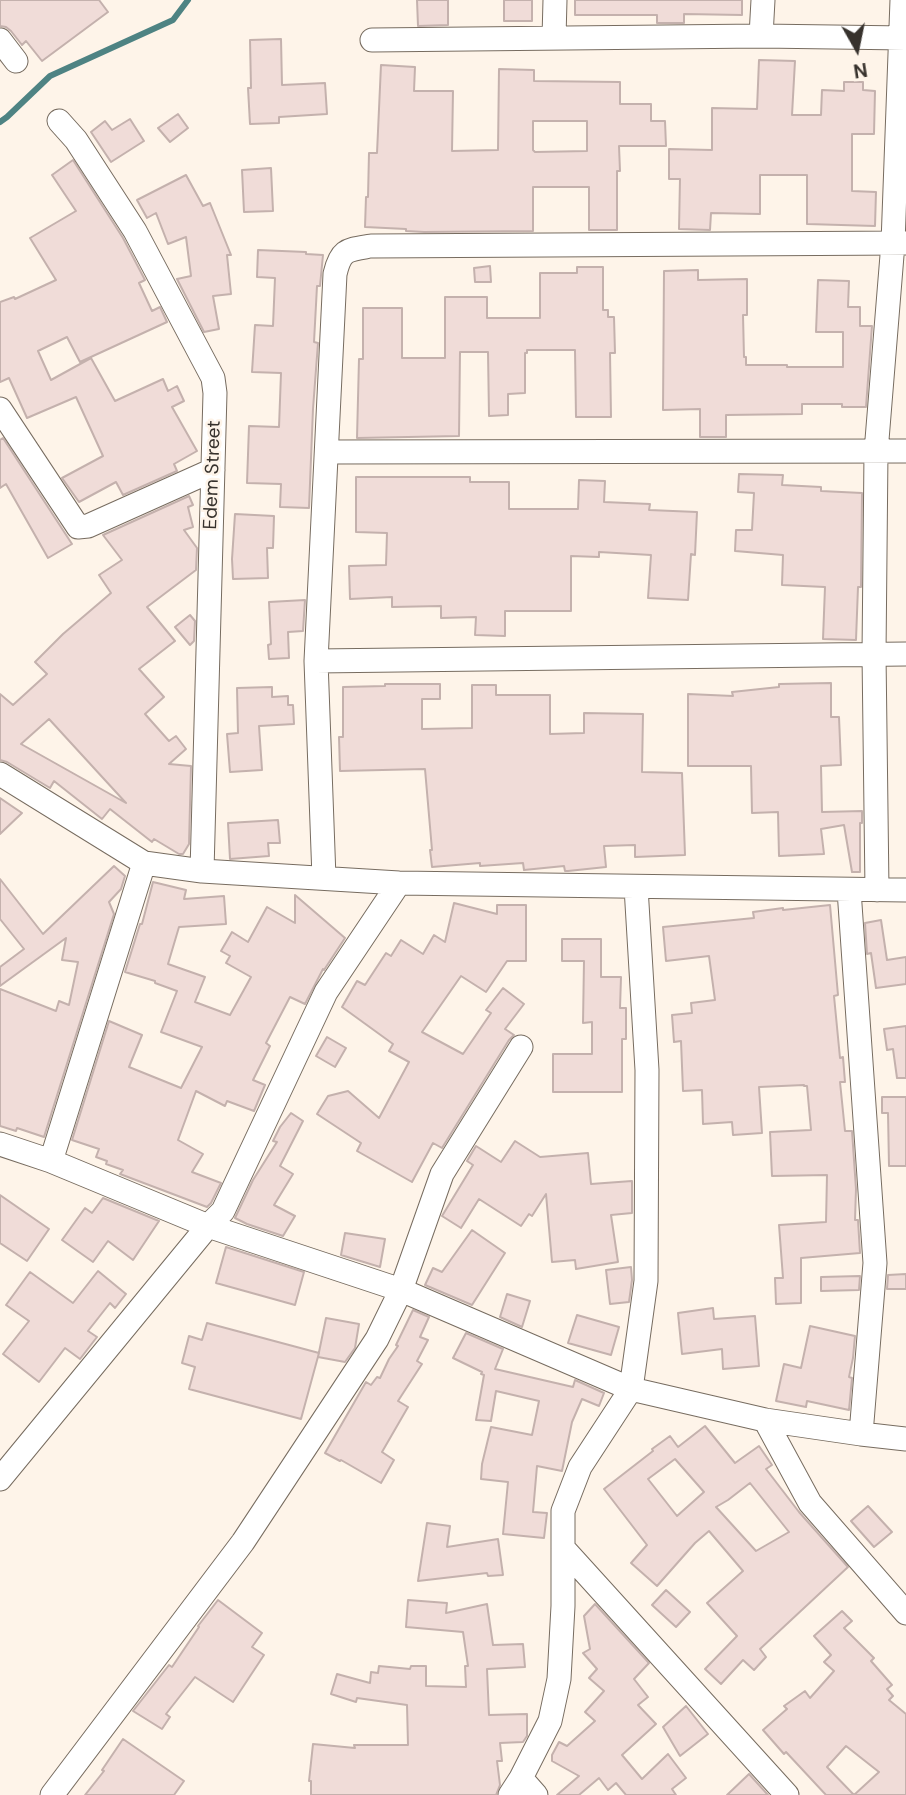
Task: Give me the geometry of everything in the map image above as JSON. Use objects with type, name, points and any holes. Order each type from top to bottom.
[{"type":"street","points":[[554,38],[555,0]]},
{"type":"street","points":[[761,36],[763,0]]},
{"type":"street","points":[[877,890],[874,654],[876,452],[900,243],[902,0]]},
{"type":"street","points":[[372,40],[761,36],[903,38]]},
{"type":"street","points":[[0,40],[16,61]]},
{"type":"street","name":"Edem Street","points":[[59,121],[76,140],[135,231],[212,378],[215,393],[202,872]]},
{"type":"street","points":[[324,878],[316,661],[335,274],[342,253],[371,246],[900,243]]},
{"type":"street","points":[[0,409],[78,527],[88,526],[213,470]]},
{"type":"street","points":[[327,452],[906,451]]},
{"type":"street","points":[[316,661],[906,654]]},
{"type":"street","points":[[0,774],[144,863],[202,872],[398,883],[906,890]]},
{"type":"street","points":[[51,1161],[144,863]]},
{"type":"street","points":[[0,1479],[223,1211],[326,992],[398,883]]},
{"type":"street","points":[[523,1789],[550,1721],[559,1679],[564,1606],[563,1511],[580,1467],[631,1389],[646,1282],[647,1070],[636,887]]},
{"type":"street","points":[[849,890],[874,1263],[861,1434]]},
{"type":"street","points":[[52,1795],[243,1542],[377,1339],[401,1290],[442,1174],[521,1047]]},
{"type":"street","points":[[0,1144],[51,1161],[208,1226],[401,1290],[631,1389],[765,1420],[906,1439]]},
{"type":"street","points":[[765,1420],[810,1503],[906,1613]]},
{"type":"street","points":[[563,1548],[787,1795]]},
{"type":"building","points":[[0,0],[99,0],[108,12],[42,61],[26,41],[22,45],[11,31],[0,26]]},
{"type":"building","points":[[417,0],[448,0],[448,25],[418,26]]},
{"type":"building","points":[[504,0],[532,0],[532,21],[504,21]]},
{"type":"building","points":[[575,0],[742,0],[742,15],[684,14],[684,23],[657,23],[657,15],[575,15]]},
{"type":"building","points":[[281,39],[282,85],[325,83],[327,114],[279,117],[279,123],[250,124],[250,40]]},
{"type":"building","points":[[759,60],[795,61],[792,115],[821,115],[822,90],[844,91],[844,82],[863,82],[863,90],[875,91],[874,134],[852,134],[852,191],[876,192],[875,226],[807,224],[807,175],[760,175],[760,214],[711,213],[710,230],[679,229],[680,179],[669,179],[669,149],[712,150],[712,108],[757,109]]},
{"type":"building","points":[[381,65],[415,67],[414,91],[453,91],[452,151],[498,150],[499,69],[534,70],[534,81],[620,82],[620,104],[651,104],[651,121],[665,121],[666,146],[619,146],[617,230],[589,230],[589,187],[533,187],[533,231],[424,232],[365,227],[369,153],[377,153]],"holes":[[[533,121],[587,121],[587,151],[533,150]]]},
{"type":"building","points":[[178,114],[188,128],[170,142],[158,128]]},
{"type":"building","points":[[130,119],[144,141],[111,162],[91,132],[105,121],[112,130]]},
{"type":"building","points":[[73,160],[123,238],[145,280],[139,283],[152,311],[160,307],[167,322],[80,362],[67,337],[38,351],[51,380],[91,358],[115,401],[163,379],[168,391],[177,386],[184,401],[172,407],[197,451],[174,464],[177,471],[123,495],[116,482],[79,502],[62,478],[103,456],[76,397],[27,418],[9,378],[0,382],[0,302],[14,297],[15,299],[56,280],[30,238],[76,211],[52,175]]},
{"type":"building","points":[[271,168],[273,211],[244,212],[242,170]]},
{"type":"building","points":[[186,175],[203,206],[210,203],[231,255],[227,255],[231,294],[213,296],[219,329],[204,332],[177,279],[191,276],[186,237],[168,244],[156,213],[147,218],[137,200]]},
{"type":"building","points":[[258,250],[323,255],[320,286],[317,286],[314,342],[318,343],[309,508],[280,507],[281,484],[247,483],[249,426],[279,427],[281,373],[252,372],[255,325],[273,326],[275,278],[257,277]]},
{"type":"building","points":[[490,266],[491,282],[475,282],[474,268]]},
{"type":"building","points":[[577,267],[603,267],[603,310],[608,310],[608,317],[614,317],[615,353],[610,353],[611,417],[576,417],[575,350],[527,350],[525,393],[508,394],[508,415],[489,416],[488,352],[460,352],[459,436],[357,438],[359,359],[363,359],[363,308],[402,308],[402,358],[445,358],[445,297],[487,297],[487,318],[540,318],[540,273],[577,273]]},
{"type":"building","points":[[698,270],[698,280],[747,279],[747,315],[743,315],[746,365],[843,367],[843,332],[816,332],[818,280],[849,281],[848,307],[860,307],[860,326],[872,326],[866,407],[802,404],[802,414],[726,415],[726,437],[700,437],[700,409],[663,410],[664,271]]},
{"type":"building","points":[[3,438],[72,544],[48,558],[6,484],[0,488],[0,440]]},
{"type":"building","points":[[739,474],[783,475],[782,485],[862,493],[861,587],[858,587],[856,640],[823,639],[825,587],[782,585],[783,555],[735,551],[736,530],[752,530],[754,493],[738,492]]},
{"type":"building","points":[[356,477],[470,477],[470,482],[509,482],[509,509],[578,509],[579,480],[605,481],[604,502],[650,504],[649,510],[697,512],[695,555],[691,554],[688,600],[648,598],[651,555],[599,552],[599,557],[571,556],[571,611],[505,611],[505,636],[475,635],[476,617],[441,618],[441,606],[392,607],[392,597],[350,599],[349,566],[386,565],[387,533],[356,532]]},
{"type":"building","points":[[189,496],[193,505],[188,507],[193,527],[184,530],[197,548],[196,570],[147,607],[175,641],[139,669],[164,697],[145,714],[169,741],[176,736],[186,749],[169,764],[191,766],[189,844],[183,854],[154,839],[152,842],[110,809],[102,819],[54,781],[50,788],[0,760],[0,694],[13,705],[47,674],[35,662],[111,593],[99,575],[122,560],[103,535]],"holes":[[[49,719],[126,803],[21,744]]]},
{"type":"building","points":[[235,514],[274,516],[273,548],[267,548],[268,578],[233,579]]},
{"type":"building","points":[[305,600],[303,631],[288,632],[289,658],[269,659],[269,602]]},
{"type":"building","points":[[190,615],[195,621],[194,641],[190,645],[175,627]]},
{"type":"building","points":[[831,683],[831,717],[839,717],[841,765],[821,766],[822,812],[862,811],[860,872],[852,872],[844,825],[821,829],[824,854],[779,856],[778,812],[752,813],[751,766],[688,766],[688,694],[733,696],[732,692],[779,687],[779,684]]},
{"type":"building","points":[[440,684],[440,699],[422,699],[422,729],[472,728],[472,685],[496,685],[496,695],[550,695],[550,734],[584,733],[584,713],[643,714],[642,772],[682,773],[685,855],[635,857],[635,845],[604,846],[606,867],[568,871],[565,871],[564,866],[524,870],[523,863],[480,866],[480,863],[432,867],[425,769],[340,771],[339,737],[343,737],[343,687]]},
{"type":"building","points":[[272,687],[272,697],[288,696],[288,705],[293,705],[294,724],[259,726],[262,770],[230,772],[227,734],[238,733],[237,688]]},
{"type":"building","points":[[0,798],[22,813],[0,834]]},
{"type":"building","points":[[278,820],[280,843],[268,843],[269,856],[230,859],[228,823]]},
{"type":"building","points":[[114,866],[125,876],[121,889],[109,902],[114,914],[44,1137],[17,1128],[16,1131],[0,1126],[0,989],[56,1011],[59,1001],[69,1005],[78,962],[62,960],[66,938],[0,986],[0,967],[24,949],[0,919],[0,879],[43,934]]},
{"type":"building","points":[[153,882],[186,890],[184,899],[224,896],[226,924],[179,927],[168,964],[205,977],[195,1002],[230,1015],[251,977],[226,963],[230,956],[221,951],[232,932],[248,942],[267,907],[295,923],[295,895],[345,938],[323,969],[305,1004],[290,997],[266,1043],[270,1046],[253,1080],[265,1085],[254,1111],[227,1101],[225,1106],[196,1091],[178,1140],[203,1154],[192,1172],[221,1183],[207,1207],[120,1174],[123,1170],[96,1157],[99,1149],[72,1140],[109,1021],[142,1035],[129,1067],[181,1088],[202,1047],[161,1032],[177,991],[125,972]]},
{"type":"building","points":[[454,903],[497,914],[497,905],[526,905],[526,961],[507,961],[486,992],[461,976],[422,1032],[463,1054],[491,1013],[486,1010],[503,988],[524,1004],[505,1029],[514,1035],[442,1148],[433,1143],[412,1182],[357,1151],[361,1143],[317,1114],[328,1096],[348,1091],[379,1118],[409,1062],[389,1051],[393,1044],[342,1007],[357,981],[365,985],[386,953],[391,956],[401,940],[423,954],[434,935],[445,942]]},
{"type":"building","points":[[830,905],[838,995],[834,996],[845,1082],[840,1082],[845,1131],[852,1131],[855,1220],[858,1220],[860,1253],[801,1258],[801,1303],[776,1304],[775,1278],[783,1278],[779,1225],[826,1222],[827,1175],[772,1176],[770,1132],[811,1130],[807,1086],[759,1087],[762,1133],[733,1135],[732,1122],[703,1124],[702,1090],[683,1091],[681,1041],[674,1042],[672,1015],[692,1013],[691,1003],[715,1000],[709,956],[666,961],[663,927],[754,918],[753,912],[783,908]]},
{"type":"building","points":[[881,920],[887,960],[906,957],[906,984],[876,988],[871,953],[867,954],[865,923]]},
{"type":"building","points":[[562,939],[601,939],[601,977],[621,977],[620,1008],[626,1008],[626,1039],[622,1039],[622,1092],[553,1092],[553,1054],[592,1054],[592,1022],[583,1023],[584,961],[562,961]]},
{"type":"building","points":[[906,1026],[906,1078],[897,1078],[893,1049],[887,1050],[884,1029]]},
{"type":"building","points":[[327,1037],[346,1048],[335,1067],[316,1056]]},
{"type":"building","points":[[882,1097],[906,1097],[906,1166],[889,1166],[888,1113],[882,1113]]},
{"type":"building","points":[[291,1113],[303,1121],[280,1166],[293,1174],[274,1205],[295,1216],[283,1236],[235,1218],[253,1180],[277,1142],[273,1141],[280,1127]]},
{"type":"building","points":[[515,1141],[540,1157],[588,1153],[591,1184],[632,1181],[632,1213],[611,1215],[618,1262],[576,1269],[575,1260],[552,1262],[546,1194],[532,1216],[529,1214],[521,1226],[479,1199],[461,1228],[442,1216],[473,1165],[467,1161],[476,1146],[501,1162]]},
{"type":"building","points":[[0,1195],[49,1229],[27,1261],[0,1243]]},
{"type":"building","points":[[103,1198],[159,1221],[133,1260],[108,1241],[93,1262],[62,1240],[85,1208],[92,1213]]},
{"type":"building","points":[[472,1230],[505,1253],[472,1305],[425,1285],[433,1268],[442,1272]]},
{"type":"building","points":[[345,1233],[385,1239],[380,1267],[341,1255]]},
{"type":"building","points":[[226,1247],[304,1272],[295,1305],[216,1283]]},
{"type":"building","points":[[631,1267],[629,1302],[610,1304],[606,1270]]},
{"type":"building","points":[[98,1271],[126,1294],[115,1308],[110,1303],[88,1331],[97,1337],[80,1359],[65,1348],[39,1382],[3,1354],[29,1321],[6,1305],[30,1272],[73,1303]]},
{"type":"building","points":[[906,1274],[906,1289],[887,1289],[888,1275]]},
{"type":"building","points":[[860,1276],[859,1290],[821,1291],[821,1277]]},
{"type":"building","points":[[507,1294],[530,1301],[522,1327],[500,1317]]},
{"type":"building","points":[[713,1308],[714,1319],[755,1316],[759,1366],[723,1369],[722,1349],[682,1354],[678,1313]]},
{"type":"building","points":[[413,1310],[429,1317],[420,1337],[428,1340],[417,1361],[422,1364],[398,1401],[408,1407],[382,1452],[394,1460],[381,1483],[325,1453],[366,1382],[371,1385],[377,1377],[380,1378],[398,1346],[396,1345]]},
{"type":"building","points":[[577,1315],[619,1327],[611,1355],[568,1343]]},
{"type":"building","points":[[326,1318],[359,1324],[355,1348],[345,1362],[318,1357]]},
{"type":"building","points":[[207,1323],[319,1353],[301,1419],[189,1389],[195,1367],[182,1363],[189,1336],[202,1340]]},
{"type":"building","points":[[810,1326],[855,1336],[849,1377],[852,1378],[849,1410],[807,1401],[806,1407],[776,1401],[784,1364],[801,1368]]},
{"type":"building","points":[[466,1333],[503,1349],[495,1369],[573,1387],[575,1380],[604,1393],[599,1406],[582,1399],[572,1422],[562,1471],[537,1466],[533,1512],[547,1513],[544,1538],[503,1534],[508,1482],[481,1479],[491,1427],[532,1435],[539,1401],[496,1391],[491,1421],[476,1420],[484,1375],[453,1358]]},
{"type":"building","points":[[705,1426],[735,1463],[759,1446],[772,1465],[766,1469],[799,1512],[848,1567],[760,1649],[766,1657],[754,1670],[743,1660],[721,1684],[705,1669],[737,1636],[707,1603],[743,1571],[709,1531],[657,1586],[631,1563],[647,1545],[604,1489],[670,1436],[678,1447]],"holes":[[[675,1459],[704,1492],[677,1516],[648,1479]],[[750,1483],[789,1532],[756,1551],[716,1507]]]},
{"type":"building","points":[[868,1506],[892,1532],[874,1547],[851,1521]]},
{"type":"building","points":[[427,1523],[450,1526],[447,1547],[498,1539],[503,1575],[488,1576],[487,1573],[418,1581]]},
{"type":"building","points":[[666,1590],[690,1612],[676,1627],[652,1605]]},
{"type":"building","points":[[218,1600],[262,1633],[252,1647],[264,1655],[233,1702],[195,1677],[166,1714],[170,1717],[162,1729],[133,1711],[169,1665],[172,1667]]},
{"type":"building","points":[[408,1600],[447,1603],[446,1613],[487,1604],[493,1645],[523,1644],[525,1667],[487,1669],[489,1715],[527,1714],[527,1736],[523,1742],[500,1743],[502,1761],[497,1761],[500,1785],[496,1795],[311,1795],[309,1781],[313,1744],[355,1748],[354,1745],[408,1745],[407,1705],[357,1698],[356,1702],[331,1694],[337,1674],[370,1683],[371,1672],[378,1673],[379,1666],[410,1669],[411,1666],[426,1666],[426,1686],[466,1687],[465,1666],[468,1666],[463,1632],[406,1627]]},
{"type":"building","points":[[595,1604],[649,1663],[634,1679],[648,1697],[638,1705],[656,1724],[622,1755],[642,1779],[668,1754],[686,1778],[672,1789],[676,1795],[626,1795],[616,1783],[608,1790],[599,1778],[579,1795],[557,1795],[579,1776],[552,1761],[552,1755],[559,1742],[567,1746],[595,1721],[585,1712],[604,1691],[589,1678],[597,1669],[583,1653],[590,1649],[584,1616]]},
{"type":"building","points":[[842,1611],[852,1621],[844,1628],[874,1658],[871,1661],[892,1685],[887,1689],[893,1696],[889,1700],[906,1714],[906,1795],[854,1795],[826,1795],[763,1730],[787,1709],[784,1706],[805,1691],[810,1698],[834,1671],[824,1662],[831,1655],[814,1636]],"holes":[[[846,1746],[879,1772],[854,1795],[827,1767]]]},
{"type":"building","points":[[686,1706],[708,1734],[680,1756],[663,1727]]},
{"type":"building","points":[[123,1739],[184,1781],[174,1795],[85,1795],[104,1771],[102,1770]]},
{"type":"building","points":[[749,1774],[768,1795],[727,1795]]},
{"type":"waterway","points":[[0,122],[50,76],[173,20],[188,0]]}]
